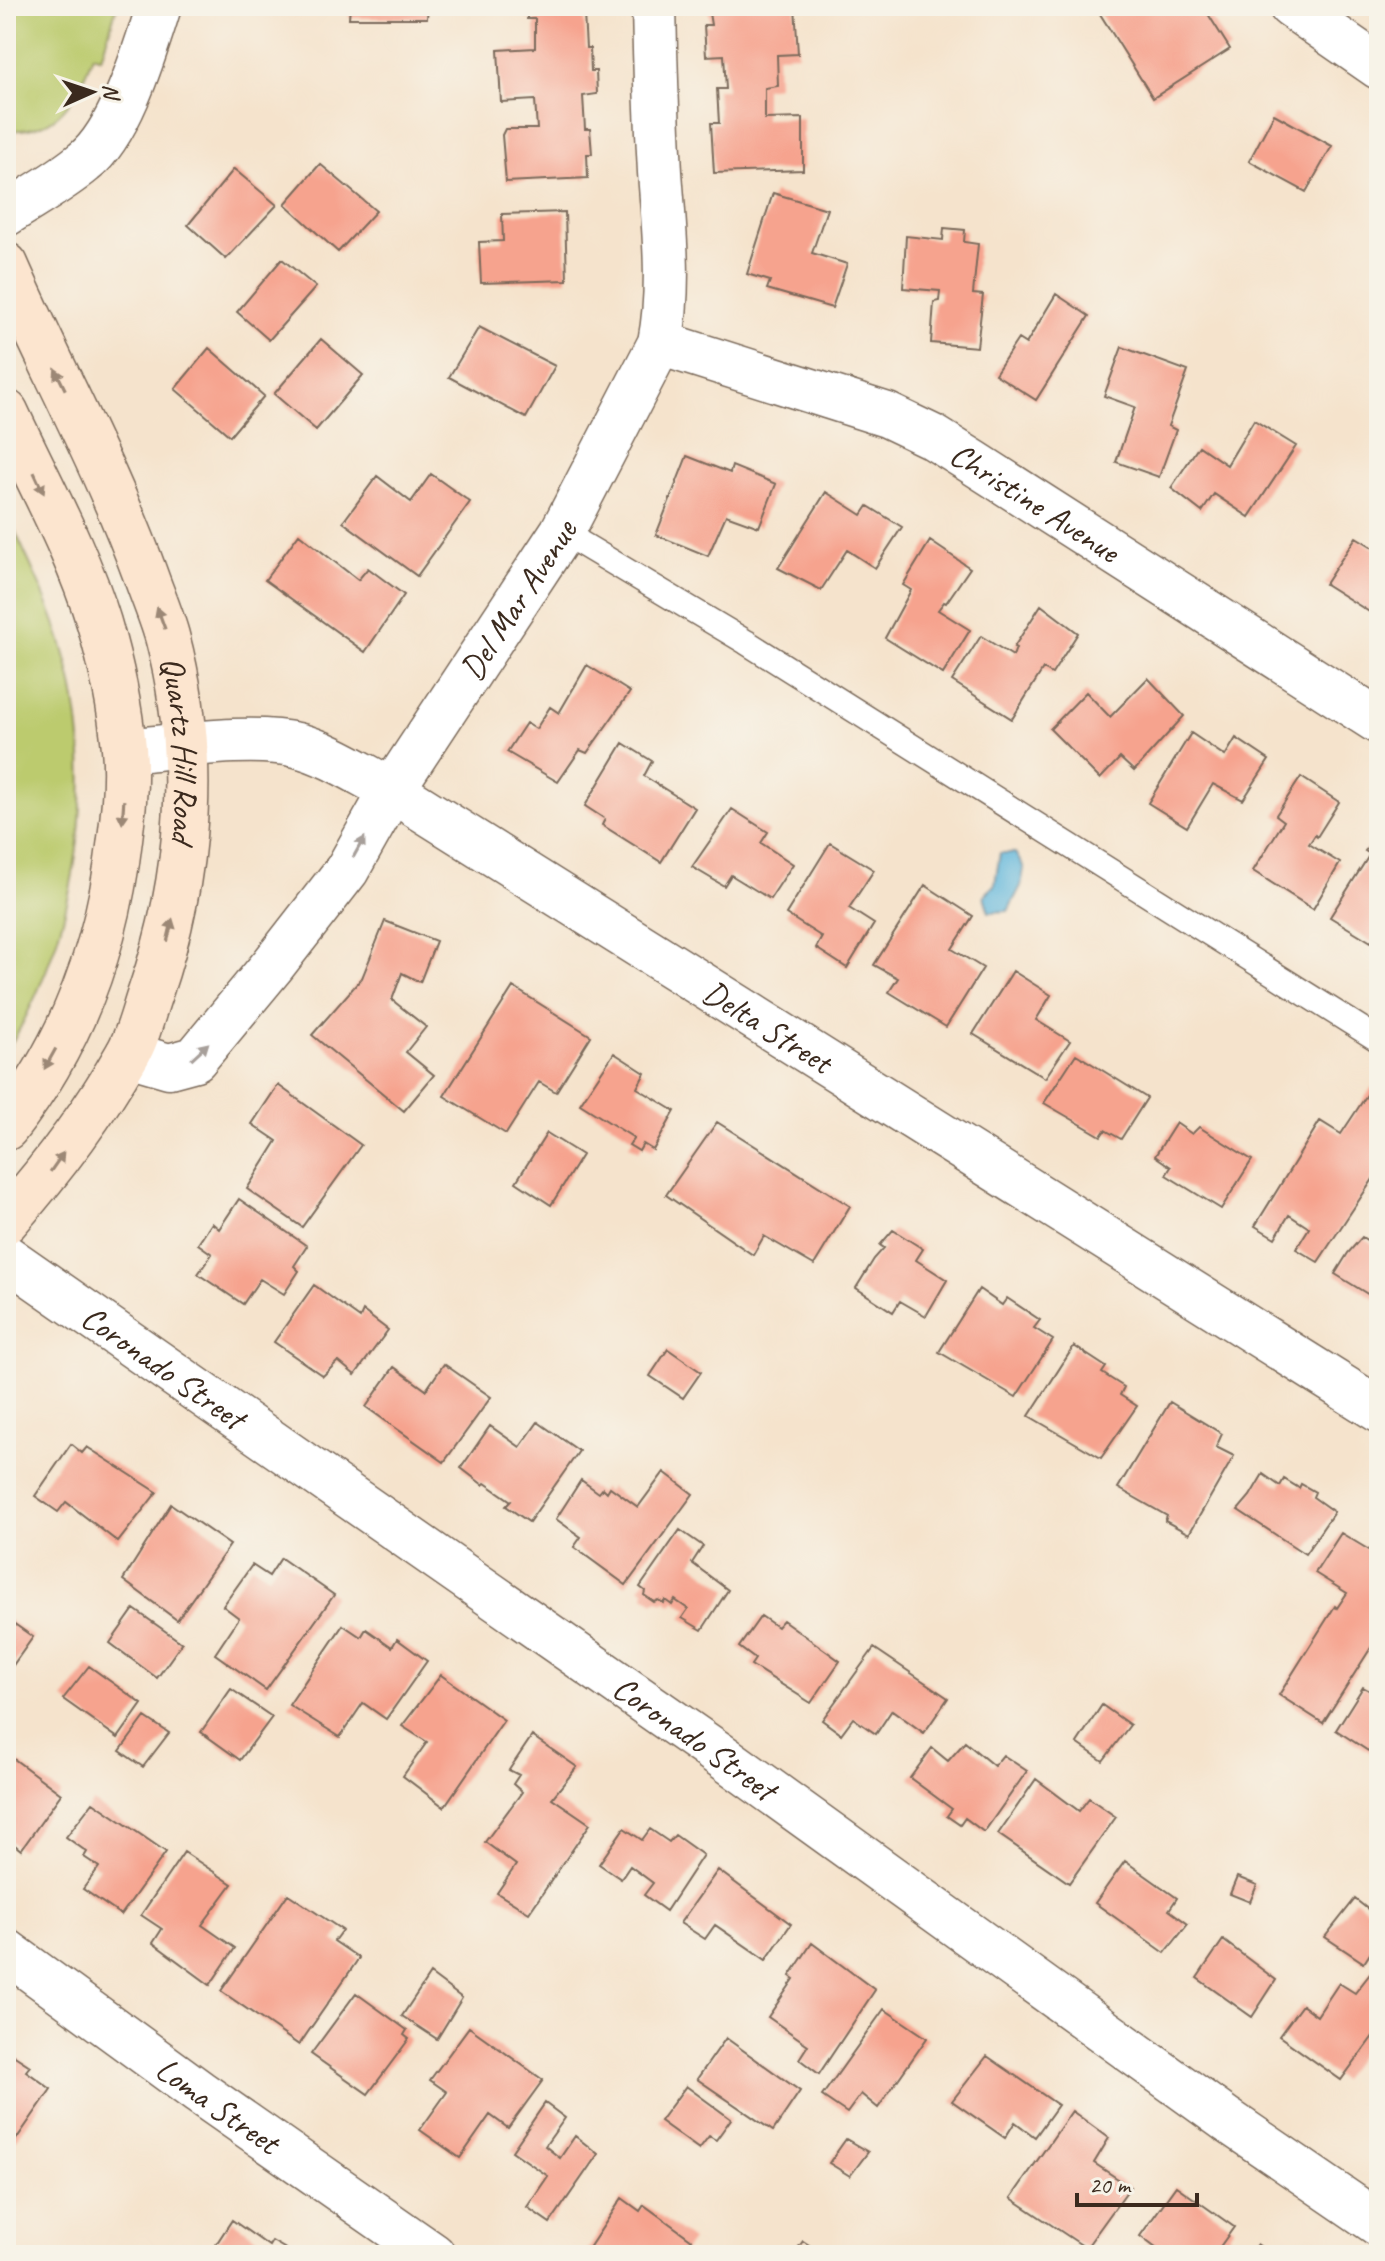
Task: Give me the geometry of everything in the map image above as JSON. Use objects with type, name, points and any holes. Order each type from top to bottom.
[{"type":"main road","name":"Quartz Hill Road","points":[[6,265],[132,539],[166,634],[177,677],[188,810],[167,944],[128,1054],[52,1169],[6,1221]]},
{"type":"main road","name":"Quartz Hill Road","points":[[6,412],[98,619],[113,677],[125,751],[119,850],[98,958],[86,990],[48,1063],[6,1128]]},
{"type":"street","points":[[6,214],[86,161],[101,144],[140,65],[159,6]]},
{"type":"street","name":"Del Mar Avenue","points":[[128,1054],[169,1066],[195,1059],[347,870],[392,790],[562,532],[660,343],[667,272],[658,140],[654,6]]},
{"type":"street","points":[[1291,6],[1379,67]]},
{"type":"street","name":"Christine Avenue","points":[[660,343],[855,403],[904,422],[973,462],[1379,722]]},
{"type":"street","name":"Delta Street","points":[[125,751],[251,742],[299,746],[392,790],[1379,1410]]},
{"type":"street","name":"Coronado Street","points":[[6,1257],[726,1759],[1214,2111],[1379,2224]]},
{"type":"street","name":"Loma Street","points":[[6,1951],[199,2092],[433,2255]]},
{"type":"lane","points":[[562,532],[746,642],[1379,1040]]},
{"type":"green space","points":[[6,6],[117,6],[101,58],[93,55],[72,99],[53,119],[25,130],[6,130]]},
{"type":"green space","points":[[6,511],[50,609],[70,677],[79,732],[82,788],[78,843],[68,898],[53,952],[32,1004],[6,1053]]},
{"type":"water","points":[[1000,853],[1015,853],[1024,868],[1021,886],[1008,911],[989,912],[984,896],[995,884]]},
{"type":"building","points":[[350,6],[428,6],[427,18],[349,18]]},
{"type":"building","points":[[527,6],[578,6],[578,14],[584,14],[586,48],[590,48],[591,71],[596,71],[597,94],[583,96],[585,129],[590,129],[592,154],[587,154],[588,178],[506,182],[502,135],[505,129],[537,129],[535,100],[501,102],[498,50],[535,48],[535,19],[527,19]]},
{"type":"building","points":[[795,6],[798,54],[777,55],[778,86],[765,88],[765,119],[803,118],[803,170],[714,173],[711,123],[719,123],[717,89],[726,89],[724,55],[706,56],[704,25],[711,25],[708,7]]},
{"type":"building","points":[[1095,6],[1203,6],[1230,49],[1153,98]]},
{"type":"building","points":[[1274,114],[1332,146],[1306,192],[1249,161]]},
{"type":"building","points":[[320,164],[376,211],[338,252],[285,204]]},
{"type":"building","points":[[234,169],[277,205],[226,259],[188,225]]},
{"type":"building","points":[[773,193],[827,209],[812,253],[847,264],[832,308],[767,289],[770,281],[747,274]]},
{"type":"building","points":[[565,212],[567,280],[481,283],[479,242],[503,241],[502,214]]},
{"type":"building","points":[[944,228],[965,230],[964,242],[978,244],[973,294],[983,295],[977,347],[931,343],[934,302],[939,301],[940,291],[903,288],[906,236],[943,240]]},
{"type":"building","points":[[282,259],[316,287],[269,340],[237,312]]},
{"type":"building","points":[[1056,294],[1089,316],[1036,400],[995,374],[1018,339],[1026,344]]},
{"type":"building","points":[[479,327],[555,366],[526,418],[449,377]]},
{"type":"building","points":[[321,339],[363,375],[316,430],[274,394]]},
{"type":"building","points":[[1122,347],[1188,371],[1168,426],[1176,430],[1159,477],[1116,462],[1135,407],[1104,396]]},
{"type":"building","points":[[209,348],[264,396],[230,436],[175,389]]},
{"type":"building","points":[[1254,420],[1296,446],[1249,517],[1214,494],[1202,512],[1171,488],[1199,446],[1227,465]]},
{"type":"building","points":[[687,456],[730,473],[732,466],[776,484],[759,527],[726,515],[708,556],[656,535]]},
{"type":"building","points":[[431,474],[470,502],[417,576],[343,522],[377,476],[411,502]]},
{"type":"building","points":[[826,492],[862,515],[868,506],[902,527],[875,568],[847,550],[821,590],[778,568]]},
{"type":"building","points":[[299,534],[358,580],[368,568],[404,595],[365,652],[265,580]]},
{"type":"building","points":[[1356,537],[1379,551],[1379,618],[1325,584]]},
{"type":"building","points":[[930,541],[970,568],[938,610],[970,630],[943,674],[885,638],[911,590],[903,585]]},
{"type":"building","points":[[1041,605],[1078,633],[1052,674],[1043,669],[1012,719],[952,681],[981,636],[1013,656],[1014,647]]},
{"type":"building","points":[[587,665],[630,692],[587,753],[580,750],[558,782],[507,752],[526,723],[536,729],[550,707],[559,713]]},
{"type":"building","points":[[1148,678],[1184,716],[1134,771],[1120,758],[1100,779],[1050,729],[1086,692],[1110,717]]},
{"type":"building","points":[[1191,733],[1225,756],[1236,738],[1269,760],[1243,800],[1213,784],[1187,827],[1148,803]]},
{"type":"building","points":[[623,743],[652,761],[644,776],[695,808],[661,862],[602,825],[605,819],[585,806]]},
{"type":"building","points":[[1301,777],[1339,802],[1317,837],[1315,835],[1309,844],[1340,863],[1313,909],[1253,871],[1284,821],[1276,815]]},
{"type":"building","points":[[732,809],[768,832],[761,843],[793,864],[770,899],[731,875],[724,886],[692,867]]},
{"type":"building","points":[[830,843],[874,870],[849,908],[874,924],[847,968],[816,948],[822,937],[786,914]]},
{"type":"building","points":[[1369,846],[1379,852],[1379,929],[1371,942],[1330,917],[1370,854],[1365,851]]},
{"type":"building","points":[[925,885],[973,916],[952,949],[983,968],[946,1027],[889,992],[898,978],[874,965]]},
{"type":"building","points":[[385,921],[436,941],[420,982],[402,973],[392,1000],[426,1027],[406,1052],[434,1075],[404,1111],[312,1035],[362,978]]},
{"type":"building","points":[[1013,971],[1051,995],[1036,1020],[1070,1041],[1045,1078],[973,1034]]},
{"type":"building","points":[[513,987],[591,1036],[556,1092],[539,1082],[506,1134],[444,1096]]},
{"type":"building","points":[[614,1053],[645,1073],[637,1088],[675,1111],[653,1150],[643,1144],[639,1151],[629,1145],[634,1138],[580,1104]]},
{"type":"building","points":[[1076,1054],[1147,1098],[1121,1139],[1105,1130],[1101,1136],[1044,1103]]},
{"type":"building","points":[[278,1085],[361,1145],[302,1227],[247,1189],[277,1141],[252,1124]]},
{"type":"building","points":[[1372,1087],[1379,1091],[1379,1170],[1318,1262],[1296,1249],[1309,1228],[1289,1215],[1275,1238],[1255,1226],[1320,1121],[1341,1134]]},
{"type":"building","points":[[717,1122],[850,1206],[814,1265],[764,1236],[753,1255],[666,1195]]},
{"type":"building","points":[[1176,1123],[1192,1134],[1199,1127],[1252,1160],[1221,1209],[1166,1175],[1171,1167],[1155,1156]]},
{"type":"building","points":[[547,1133],[582,1155],[551,1205],[516,1182]]},
{"type":"building","points":[[239,1199],[307,1246],[294,1266],[299,1271],[284,1294],[260,1279],[243,1304],[198,1274],[212,1254],[198,1244],[212,1223],[219,1229]]},
{"type":"building","points":[[893,1230],[923,1249],[916,1260],[947,1280],[926,1316],[900,1301],[893,1312],[856,1288],[884,1248],[880,1245]]},
{"type":"building","points":[[1362,1237],[1379,1248],[1379,1301],[1335,1274]]},
{"type":"building","points":[[314,1285],[360,1318],[363,1311],[388,1330],[355,1375],[338,1361],[323,1376],[274,1342]]},
{"type":"building","points":[[979,1289],[1002,1305],[1007,1298],[1040,1320],[1034,1328],[1053,1340],[1016,1397],[939,1352]]},
{"type":"building","points":[[1074,1346],[1106,1367],[1102,1373],[1124,1387],[1120,1395],[1137,1406],[1101,1458],[1029,1416]]},
{"type":"building","points":[[668,1349],[701,1372],[683,1398],[650,1376]]},
{"type":"building","points":[[444,1364],[491,1397],[444,1462],[366,1407],[394,1367],[426,1390]]},
{"type":"building","points":[[1170,1402],[1222,1434],[1216,1447],[1234,1456],[1189,1534],[1165,1521],[1167,1516],[1118,1488]]},
{"type":"building","points":[[538,1422],[579,1451],[529,1522],[506,1506],[511,1501],[461,1468],[490,1426],[520,1447]]},
{"type":"building","points":[[71,1444],[82,1453],[87,1447],[157,1492],[118,1542],[66,1502],[58,1512],[35,1496]]},
{"type":"building","points":[[664,1472],[693,1494],[626,1585],[574,1547],[581,1537],[556,1519],[581,1480],[599,1493],[603,1488],[607,1492],[610,1487],[638,1507]]},
{"type":"building","points":[[1263,1474],[1280,1486],[1284,1479],[1299,1488],[1301,1484],[1315,1492],[1313,1497],[1334,1512],[1305,1554],[1238,1510]]},
{"type":"building","points":[[171,1504],[230,1545],[177,1620],[123,1580]]},
{"type":"building","points":[[680,1530],[703,1546],[692,1563],[728,1590],[702,1630],[682,1618],[688,1609],[675,1600],[672,1605],[665,1600],[664,1603],[654,1602],[644,1595],[645,1591],[640,1587]]},
{"type":"building","points":[[1341,1533],[1379,1556],[1379,1635],[1323,1723],[1279,1695],[1335,1606],[1337,1608],[1347,1593],[1315,1573]]},
{"type":"building","points":[[281,1558],[334,1595],[266,1690],[215,1654],[239,1618],[223,1606],[252,1565],[269,1576]]},
{"type":"building","points":[[134,1609],[182,1643],[157,1678],[110,1643]]},
{"type":"building","points":[[761,1616],[777,1627],[783,1620],[840,1661],[811,1703],[751,1665],[755,1659],[739,1647]]},
{"type":"building","points":[[6,1618],[33,1637],[6,1675]]},
{"type":"building","points":[[343,1625],[361,1637],[366,1629],[392,1647],[397,1639],[427,1661],[386,1719],[363,1703],[340,1737],[289,1705]]},
{"type":"building","points":[[874,1648],[948,1698],[924,1733],[892,1710],[876,1734],[853,1718],[841,1734],[822,1720]]},
{"type":"building","points":[[89,1666],[142,1704],[118,1738],[63,1699]]},
{"type":"building","points":[[441,1675],[504,1720],[444,1807],[403,1776],[427,1742],[402,1726]]},
{"type":"building","points":[[1363,1687],[1379,1696],[1379,1751],[1376,1756],[1336,1730]]},
{"type":"building","points":[[231,1689],[272,1717],[240,1760],[201,1732]]},
{"type":"building","points":[[1102,1705],[1130,1725],[1103,1761],[1077,1743]]},
{"type":"building","points":[[145,1717],[169,1733],[143,1767],[120,1751]]},
{"type":"building","points":[[532,1736],[577,1767],[552,1798],[590,1824],[529,1913],[497,1893],[516,1865],[485,1842],[522,1792],[513,1784],[519,1775],[509,1770]]},
{"type":"building","points":[[965,1742],[994,1766],[1003,1755],[1027,1771],[984,1832],[965,1818],[960,1825],[947,1816],[952,1809],[910,1778],[932,1748],[948,1761]]},
{"type":"building","points":[[6,1753],[61,1794],[21,1850],[6,1838]]},
{"type":"building","points":[[1036,1779],[1079,1811],[1089,1798],[1116,1817],[1069,1883],[998,1834]]},
{"type":"building","points":[[93,1802],[166,1852],[121,1915],[83,1889],[99,1867],[84,1857],[87,1852],[66,1837]]},
{"type":"building","points":[[624,1828],[642,1840],[650,1829],[669,1842],[675,1835],[703,1855],[666,1911],[644,1895],[653,1883],[630,1866],[621,1879],[599,1864]]},
{"type":"building","points":[[184,1852],[232,1884],[202,1925],[235,1948],[210,1985],[153,1943],[162,1929],[141,1915]]},
{"type":"building","points":[[1125,1861],[1177,1898],[1169,1910],[1188,1924],[1165,1953],[1095,1903]]},
{"type":"building","points":[[718,1870],[791,1924],[766,1960],[715,1925],[705,1939],[680,1923]]},
{"type":"building","points":[[1237,1877],[1257,1885],[1250,1902],[1230,1894]]},
{"type":"building","points":[[288,1894],[342,1930],[334,1941],[359,1958],[299,2045],[221,1991]]},
{"type":"building","points":[[1355,1899],[1379,1918],[1379,1957],[1371,1952],[1364,1963],[1325,1937]]},
{"type":"building","points":[[1223,1940],[1276,1980],[1252,2017],[1197,1978]]},
{"type":"building","points":[[812,1943],[875,1990],[819,2074],[799,2059],[808,2045],[768,2017],[794,1979],[790,1976]]},
{"type":"building","points":[[1377,1965],[1379,2028],[1341,2080],[1279,2036],[1302,2005],[1317,2016],[1339,1983],[1355,1993]]},
{"type":"building","points":[[430,1974],[462,1998],[437,2039],[402,2016]]},
{"type":"building","points":[[356,1993],[407,2030],[404,2035],[409,2039],[368,2094],[311,2054]]},
{"type":"building","points":[[884,2009],[927,2038],[878,2108],[861,2094],[847,2113],[822,2096]]},
{"type":"building","points":[[469,2027],[543,2080],[508,2128],[490,2115],[460,2158],[420,2130],[447,2092],[430,2080]]},
{"type":"building","points":[[726,2038],[800,2091],[773,2131],[697,2079]]},
{"type":"building","points":[[6,2044],[12,2049],[10,2053],[30,2066],[26,2071],[51,2089],[6,2154]]},
{"type":"building","points":[[987,2056],[1058,2105],[1035,2137],[1015,2122],[1005,2138],[952,2101]]},
{"type":"building","points":[[686,2086],[731,2119],[716,2140],[709,2136],[699,2149],[660,2121]]},
{"type":"building","points":[[545,2103],[565,2118],[545,2146],[560,2158],[575,2136],[598,2154],[550,2223],[527,2207],[548,2176],[512,2151]]},
{"type":"building","points":[[1072,2111],[1109,2138],[1094,2163],[1130,2187],[1086,2248],[1011,2198]]},
{"type":"building","points":[[846,2139],[868,2152],[850,2176],[829,2163]]},
{"type":"building","points":[[1176,2186],[1234,2227],[1214,2255],[1165,2255],[1140,2236]]},
{"type":"building","points":[[622,2198],[640,2211],[644,2205],[692,2240],[681,2255],[593,2255],[587,2251]]},
{"type":"building","points":[[232,2220],[269,2246],[272,2241],[296,2255],[209,2255]]},
{"type":"building","points":[[803,2241],[824,2255],[793,2255]]},
{"type":"building","points":[[1257,2244],[1273,2255],[1249,2255]]}]
